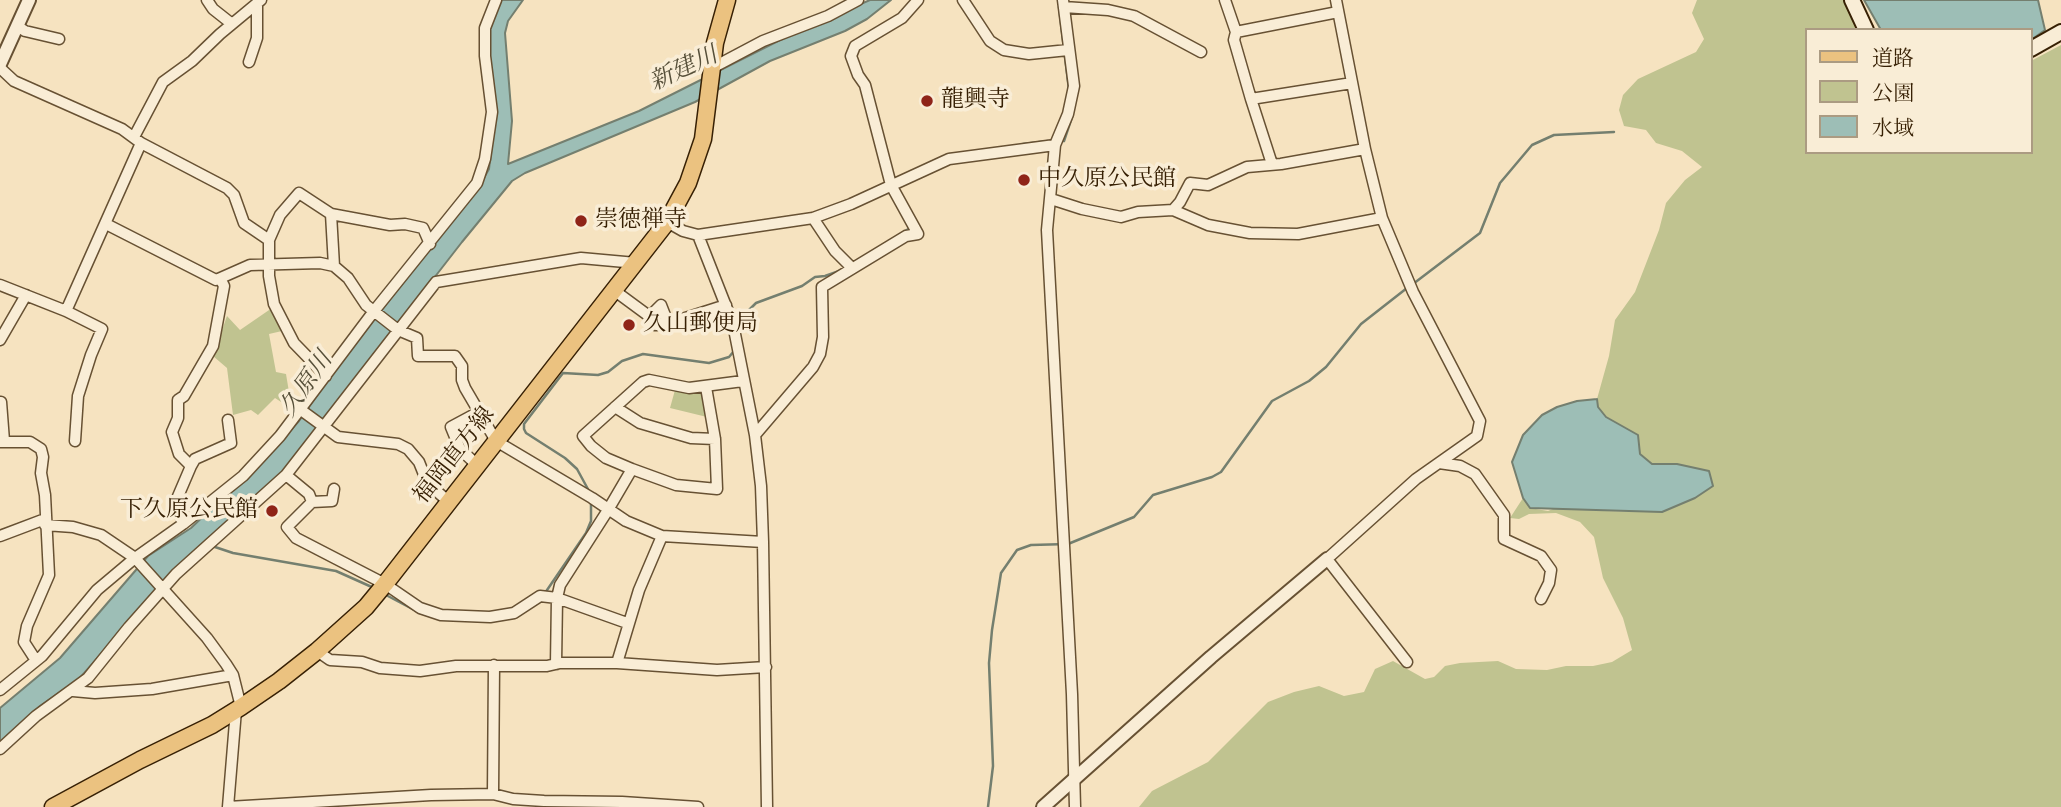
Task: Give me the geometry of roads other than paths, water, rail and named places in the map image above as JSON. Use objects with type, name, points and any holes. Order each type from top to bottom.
[{"type":"main road","name":"福岡直方線","points":[[53,807],[239,709],[317,651],[366,607],[667,222],[688,183],[703,138],[718,27],[727,0]]},
{"type":"main road","points":[[1852,0],[1866,28]]},
{"type":"main road","points":[[2033,48],[2061,32]]},
{"type":"street","points":[[29,0],[0,66],[14,81],[122,129],[137,140],[226,188],[234,195],[244,223],[269,240]]},
{"type":"street","points":[[207,0],[213,9],[232,24]]},
{"type":"street","points":[[0,690],[42,656],[97,590],[243,476],[301,410],[374,311],[477,183],[485,159],[492,112],[485,56],[485,28],[495,0]]},
{"type":"street","points":[[712,68],[764,41],[828,16],[858,0]]},
{"type":"street","points":[[755,435],[813,367],[820,354],[823,337],[822,288],[906,236],[918,234],[891,185],[865,85],[851,56],[855,46],[902,18],[918,0]]},
{"type":"street","points":[[963,0],[990,41],[1004,50],[1029,54],[1068,50]]},
{"type":"street","points":[[1225,0],[1236,32],[1234,40],[1272,164]]},
{"type":"street","points":[[1043,807],[1416,479],[1477,436],[1480,421],[1413,292],[1382,218],[1365,149],[1336,0]]},
{"type":"street","points":[[66,311],[106,224],[137,140],[163,82],[192,61],[259,2]]},
{"type":"street","points":[[248,62],[257,38],[259,2]]},
{"type":"street","points":[[1075,807],[1072,694],[1047,230],[1055,145],[1068,114],[1074,86],[1064,4],[1134,16],[1200,52]]},
{"type":"street","points":[[1236,32],[1338,12]]},
{"type":"street","points":[[17,26],[25,31],[59,39]]},
{"type":"street","points":[[1251,99],[1352,83]]},
{"type":"street","points":[[667,222],[683,231],[698,235],[813,218],[851,204],[948,159],[1055,145]]},
{"type":"street","points":[[1173,211],[1190,183],[1208,185],[1247,167],[1281,164],[1365,149]]},
{"type":"street","points":[[326,376],[294,343],[274,304],[268,264],[269,240],[280,215],[299,193],[331,214],[423,228],[430,244]]},
{"type":"street","points":[[1051,199],[1121,217],[1138,212],[1173,211],[1208,225],[1250,233],[1298,234],[1382,218]]},
{"type":"street","points":[[331,214],[334,266]]},
{"type":"street","points":[[813,218],[835,251],[852,268]]},
{"type":"street","points":[[106,224],[216,280],[250,265],[320,263],[334,266],[348,278],[359,298],[398,330],[417,338],[418,356],[455,356],[462,366],[465,388],[496,441],[626,521],[662,536],[763,542]]},
{"type":"street","points":[[698,235],[733,324],[755,435],[761,486],[763,542],[768,807]]},
{"type":"street","points":[[0,750],[36,716],[88,678],[128,627],[176,574],[286,475],[436,282],[581,258],[636,263]]},
{"type":"street","points":[[191,466],[179,454],[172,432],[178,418],[178,400],[184,396],[213,346],[224,286],[221,280]]},
{"type":"street","points":[[0,285],[66,311],[102,329],[78,396],[75,441]]},
{"type":"street","points":[[615,290],[650,316],[656,325],[726,305]]},
{"type":"street","points":[[0,340],[26,295]]},
{"type":"street","points":[[650,316],[661,305],[668,323]]},
{"type":"street","points":[[706,387],[715,439],[717,489],[676,485],[632,469],[607,457],[591,446],[583,436],[643,382],[649,380],[689,388],[743,381]]},
{"type":"street","points":[[1,402],[2,441],[30,442],[41,449],[49,575],[27,626],[24,642],[35,659]]},
{"type":"street","points":[[615,407],[640,423],[691,438],[715,439]]},
{"type":"street","points":[[301,410],[338,438],[398,444],[408,449],[419,462],[433,488],[449,502]]},
{"type":"street","points":[[477,465],[460,449],[451,428],[480,412]]},
{"type":"street","points":[[183,524],[176,501],[191,466],[195,459],[231,443],[228,420]]},
{"type":"street","points":[[1439,463],[1461,466],[1475,474],[1504,515],[1504,539],[1541,556],[1551,570],[1549,583],[1541,598]]},
{"type":"street","points":[[556,664],[557,598],[560,585],[632,469]]},
{"type":"street","points":[[286,475],[309,494],[312,502]]},
{"type":"street","points":[[334,489],[332,501],[312,502],[287,527],[296,538],[384,584],[420,608],[441,615],[473,618],[514,613],[540,596],[557,598],[628,623]]},
{"type":"street","points":[[0,536],[45,522],[101,535],[135,558],[207,638],[233,675],[239,709],[228,807],[493,794],[513,799],[544,801],[698,807]]},
{"type":"street","points":[[617,663],[628,623],[662,536]]},
{"type":"street","points":[[1327,559],[1406,662]]},
{"type":"street","points":[[317,651],[330,660],[420,671],[494,665],[617,663],[717,670],[766,667]]},
{"type":"street","points":[[493,794],[494,665]]},
{"type":"street","points":[[73,691],[94,693],[152,690],[233,675]]},
{"type":"water","points":[[502,0],[523,0],[508,21],[505,33],[512,121],[508,164],[639,111],[800,30],[870,0],[891,0],[867,19],[845,31],[770,61],[695,102],[525,173],[512,181],[280,476],[156,591],[79,679],[40,706],[0,744],[0,708],[60,658],[148,556],[191,528],[268,455],[299,421],[337,367],[480,185],[489,169],[496,112],[488,56],[490,29],[495,10]]},
{"type":"water","points":[[1864,0],[2038,0],[2045,30],[2033,39],[2033,28],[1880,28]]},
{"type":"water","points":[[1597,399],[1598,407],[1606,417],[1638,435],[1640,454],[1652,464],[1677,464],[1709,471],[1713,486],[1695,498],[1662,512],[1530,508],[1523,498],[1512,462],[1523,435],[1542,415],[1557,407]]},
{"type":"waterway","points":[[1059,7],[1069,90]]},
{"type":"waterway","points":[[1061,141],[1064,141],[1072,117]]},
{"type":"waterway","points":[[1413,284],[1480,233],[1500,183],[1532,145],[1554,135],[1614,132]]},
{"type":"waterway","points":[[1023,144],[1048,141]]},
{"type":"waterway","points":[[931,162],[950,154]]},
{"type":"waterway","points":[[889,241],[910,228]]},
{"type":"waterway","points":[[738,326],[737,322],[756,303],[802,286],[815,277],[842,270]]},
{"type":"waterway","points":[[988,807],[993,766],[989,663],[992,630],[1001,573],[1017,550],[1031,545],[1068,544],[1134,517],[1153,495],[1221,472],[1272,401],[1309,381],[1326,367],[1361,324],[1407,288]]},
{"type":"waterway","points":[[589,491],[577,469],[524,429],[524,424],[563,373],[598,375],[608,372],[622,361],[643,354],[709,363],[729,357],[734,351]]},
{"type":"waterway","points":[[545,593],[586,533],[591,521],[591,501]]},
{"type":"waterway","points":[[212,546],[233,553],[336,571],[374,588]]},
{"type":"waterway","points":[[386,595],[420,613]]},
{"type":"waterway","points":[[516,617],[534,605]]},
{"type":"waterway","points":[[457,620],[478,621]]},
{"type":"place","name":"龍興寺","points":[[927,101]]},
{"type":"place","name":"中久原公民館","points":[[1024,180]]},
{"type":"place","name":"崇徳禅寺","points":[[581,221]]},
{"type":"place","name":"久山郵便局","points":[[629,325]]},
{"type":"place","name":"下久原公民館","points":[[272,511]]},
{"type":"water label","name":"新建川","points":[[684,70]]},
{"type":"water label","name":"久原川","points":[[307,385]]}]
